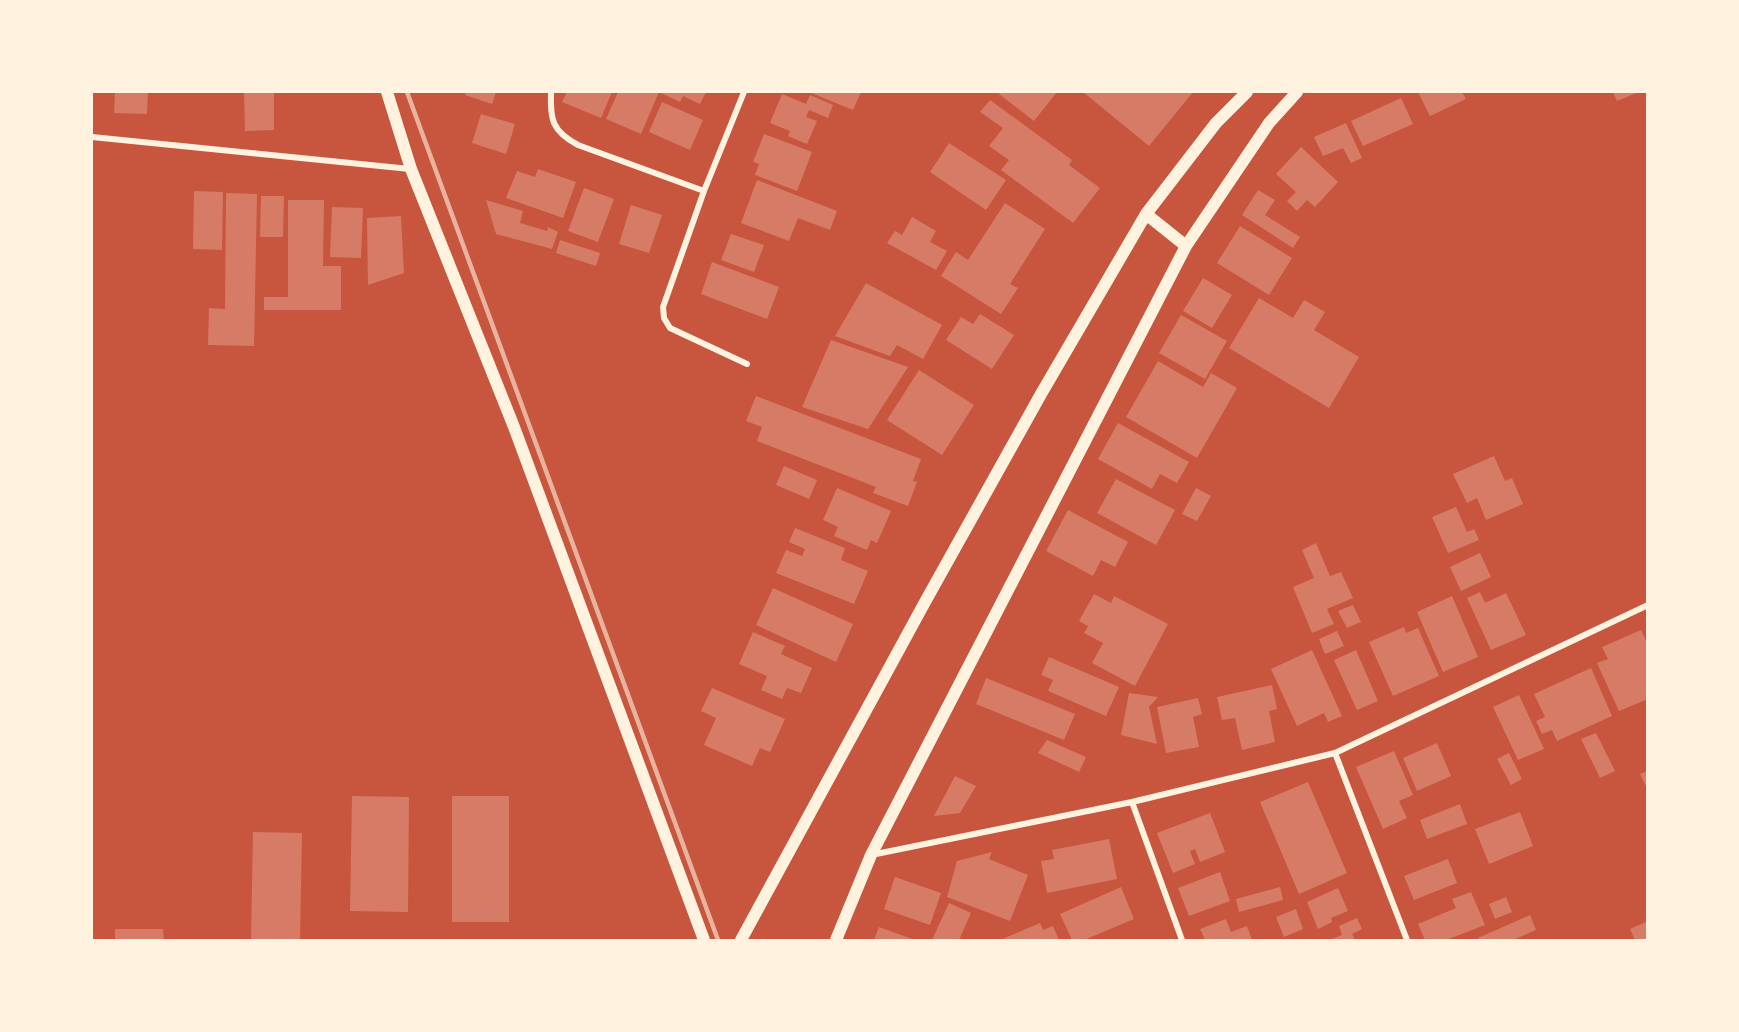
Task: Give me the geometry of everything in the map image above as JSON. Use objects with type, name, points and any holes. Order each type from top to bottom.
[{"type":"main road","points":[[387,92],[411,169],[518,438],[704,940]]},
{"type":"main road","points":[[741,940],[1041,394],[1146,214],[1216,123],[1247,92]]},
{"type":"main road","points":[[836,940],[871,855],[1186,246],[1269,123],[1297,92]]},
{"type":"main road","points":[[1146,214],[1186,246]]},
{"type":"main road","points":[[694,917],[696,940]]},
{"type":"street","points":[[551,92],[550,111],[555,127],[565,138],[578,145],[704,191]]},
{"type":"street","points":[[744,92],[704,191],[663,307],[663,318],[670,328],[747,364]]},
{"type":"street","points":[[92,137],[411,169]]},
{"type":"street","points":[[871,855],[1132,802],[1335,753],[1647,605]]},
{"type":"street","points":[[1335,753],[1407,940]]},
{"type":"street","points":[[1132,802],[1182,940]]},
{"type":"building","points":[[115,92],[148,92],[147,114],[114,113]]},
{"type":"building","points":[[244,92],[274,92],[274,130],[245,131]]},
{"type":"building","points":[[466,92],[496,92],[492,104],[465,95]]},
{"type":"building","points":[[567,92],[612,92],[601,118],[562,102]]},
{"type":"building","points":[[618,92],[659,92],[641,134],[606,119]]},
{"type":"building","points":[[659,92],[706,92],[700,104],[683,96],[680,102]]},
{"type":"building","points":[[809,92],[861,92],[853,110]]},
{"type":"building","points":[[1001,92],[1057,92],[1034,121],[999,94]]},
{"type":"building","points":[[1083,92],[1193,92],[1149,146]]},
{"type":"building","points":[[1418,92],[1462,92],[1466,99],[1430,116]]},
{"type":"building","points":[[1613,92],[1639,92],[1617,101]]},
{"type":"building","points":[[782,94],[806,104],[810,95],[833,105],[828,118],[809,110],[806,117],[817,121],[807,144],[788,136],[790,131],[770,123]]},
{"type":"building","points":[[1401,98],[1413,124],[1363,146],[1351,121]]},
{"type":"building","points":[[990,100],[1072,160],[1069,165],[1100,188],[1073,223],[1001,170],[1009,160],[989,146],[1003,128],[980,112]]},
{"type":"building","points":[[662,102],[703,120],[690,150],[649,132]]},
{"type":"building","points":[[481,114],[515,124],[506,154],[472,143]]},
{"type":"building","points":[[1346,123],[1362,158],[1351,163],[1343,148],[1323,156],[1314,137]]},
{"type":"building","points":[[764,134],[812,152],[797,191],[755,175],[759,164],[753,162]]},
{"type":"building","points":[[949,143],[1006,180],[986,210],[930,172]]},
{"type":"building","points":[[1301,147],[1338,182],[1315,207],[1307,200],[1297,211],[1287,201],[1296,192],[1276,174]]},
{"type":"building","points":[[538,169],[576,182],[563,218],[506,198],[517,171],[535,177]]},
{"type":"building","points":[[757,180],[837,211],[830,230],[798,218],[789,241],[741,223]]},
{"type":"building","points":[[584,188],[614,199],[598,242],[568,231]]},
{"type":"building","points":[[1258,190],[1275,200],[1265,215],[1300,237],[1293,248],[1242,215]]},
{"type":"building","points":[[194,191],[223,192],[222,250],[193,249]]},
{"type":"building","points":[[226,193],[257,194],[254,346],[208,345],[209,308],[225,309]]},
{"type":"building","points":[[261,196],[284,196],[283,237],[260,237]]},
{"type":"building","points":[[288,200],[324,200],[323,266],[341,266],[341,310],[264,310],[264,297],[288,297]]},
{"type":"building","points":[[486,200],[523,211],[520,223],[547,231],[548,227],[558,232],[552,249],[496,234]]},
{"type":"building","points":[[1005,203],[1045,229],[1010,284],[1018,288],[1001,314],[941,276],[956,252],[968,260]]},
{"type":"building","points":[[631,205],[662,215],[649,253],[619,244]]},
{"type":"building","points":[[332,207],[363,208],[361,258],[330,257]]},
{"type":"building","points":[[401,216],[404,273],[368,285],[367,218]]},
{"type":"building","points":[[912,217],[936,231],[930,242],[947,251],[936,270],[887,243],[895,231],[902,235]]},
{"type":"building","points":[[1240,226],[1292,258],[1269,295],[1217,263]]},
{"type":"building","points":[[731,234],[764,245],[754,272],[721,260]]},
{"type":"building","points":[[560,240],[600,253],[596,266],[556,253]]},
{"type":"building","points":[[712,262],[779,287],[767,319],[701,294]]},
{"type":"building","points":[[1203,278],[1232,295],[1212,328],[1183,311]]},
{"type":"building","points":[[866,283],[942,325],[923,359],[897,345],[890,356],[835,336]]},
{"type":"building","points":[[1259,298],[1293,318],[1304,300],[1325,312],[1314,330],[1359,357],[1329,408],[1229,348]]},
{"type":"building","points":[[980,314],[1014,335],[992,369],[946,340],[961,317],[973,324]]},
{"type":"building","points":[[1181,315],[1227,341],[1205,379],[1159,353]]},
{"type":"building","points":[[831,340],[908,367],[868,429],[802,407]]},
{"type":"building","points":[[1158,361],[1203,387],[1211,373],[1237,388],[1197,458],[1126,417]]},
{"type":"building","points":[[919,370],[974,405],[942,455],[887,420]]},
{"type":"building","points":[[756,396],[921,459],[913,481],[917,482],[908,506],[873,493],[876,487],[757,441],[762,427],[746,421]]},
{"type":"building","points":[[1118,423],[1189,462],[1177,483],[1160,474],[1152,489],[1098,459]]},
{"type":"building","points":[[1494,456],[1505,481],[1512,478],[1523,504],[1486,520],[1477,498],[1467,503],[1453,474]]},
{"type":"building","points":[[784,466],[817,480],[809,499],[776,485]]},
{"type":"building","points":[[1116,479],[1175,510],[1156,545],[1097,513]]},
{"type":"building","points":[[837,488],[891,511],[877,543],[871,540],[867,550],[834,536],[838,527],[823,520]]},
{"type":"building","points":[[1196,488],[1211,496],[1197,521],[1182,514]]},
{"type":"building","points":[[1456,507],[1467,532],[1474,529],[1479,540],[1448,553],[1432,517]]},
{"type":"building","points":[[1068,510],[1128,542],[1115,567],[1101,560],[1093,576],[1046,551]]},
{"type":"building","points":[[795,528],[845,548],[841,560],[868,571],[854,604],[776,573],[786,550],[802,556],[805,549],[789,542]]},
{"type":"building","points":[[1316,543],[1330,576],[1341,572],[1353,598],[1327,609],[1334,624],[1312,633],[1293,587],[1314,578],[1302,550]]},
{"type":"building","points":[[1480,553],[1491,577],[1461,591],[1450,567]]},
{"type":"building","points":[[773,588],[853,624],[836,662],[756,625]]},
{"type":"building","points":[[1480,592],[1485,603],[1506,593],[1526,635],[1491,650],[1467,598]]},
{"type":"building","points":[[1094,594],[1111,603],[1114,596],[1168,624],[1135,686],[1092,663],[1103,643],[1084,633],[1088,626],[1079,621]]},
{"type":"building","points":[[1452,596],[1478,657],[1443,672],[1417,612]]},
{"type":"building","points":[[1353,605],[1361,622],[1347,628],[1338,611]]},
{"type":"building","points":[[1404,627],[1406,633],[1418,628],[1439,676],[1393,696],[1369,642]]},
{"type":"building","points":[[1641,630],[1648,645],[1648,699],[1619,711],[1597,663],[1608,659],[1602,647]]},
{"type":"building","points":[[1337,631],[1344,646],[1325,654],[1319,639]]},
{"type":"building","points":[[753,632],[785,646],[781,654],[812,668],[801,693],[787,688],[782,699],[761,690],[767,676],[739,664]]},
{"type":"building","points":[[1312,650],[1342,716],[1328,722],[1324,713],[1297,726],[1271,669]]},
{"type":"building","points":[[1356,650],[1378,701],[1357,710],[1334,660]]},
{"type":"building","points":[[1049,657],[1119,687],[1106,716],[1048,691],[1053,680],[1041,675]]},
{"type":"building","points":[[1591,668],[1612,716],[1557,741],[1552,730],[1542,734],[1536,721],[1545,717],[1534,694]]},
{"type":"building","points":[[986,678],[1075,714],[1064,740],[976,704]]},
{"type":"building","points":[[1272,685],[1277,709],[1269,711],[1275,742],[1242,750],[1235,718],[1222,720],[1217,697]]},
{"type":"building","points":[[712,688],[785,719],[770,752],[760,748],[752,766],[704,745],[716,718],[701,711]]},
{"type":"building","points":[[1129,693],[1158,697],[1149,707],[1157,744],[1121,735]]},
{"type":"building","points":[[1519,695],[1544,749],[1518,760],[1493,707]]},
{"type":"building","points":[[1198,698],[1202,714],[1193,717],[1199,747],[1166,753],[1157,707]]},
{"type":"building","points":[[1596,733],[1615,771],[1600,778],[1581,739]]},
{"type":"building","points":[[1047,740],[1086,757],[1079,772],[1038,753]]},
{"type":"building","points":[[1437,743],[1451,776],[1417,791],[1403,758]]},
{"type":"building","points":[[1394,751],[1413,795],[1399,801],[1407,818],[1383,829],[1356,767]]},
{"type":"building","points":[[1509,753],[1522,779],[1511,785],[1497,759]]},
{"type":"building","points":[[1648,771],[1648,791],[1640,774]]},
{"type":"building","points":[[955,776],[976,786],[960,813],[934,816]]},
{"type":"building","points":[[1308,782],[1347,873],[1299,894],[1260,802]]},
{"type":"building","points":[[352,796],[409,797],[408,912],[350,911]]},
{"type":"building","points":[[452,796],[509,796],[509,922],[452,922]]},
{"type":"building","points":[[1460,804],[1467,824],[1427,839],[1420,820]]},
{"type":"building","points":[[1520,812],[1533,846],[1489,864],[1475,829]]},
{"type":"building","points":[[1210,813],[1225,852],[1200,862],[1195,849],[1190,851],[1195,864],[1173,873],[1157,833]]},
{"type":"building","points":[[253,832],[302,833],[300,940],[251,940]]},
{"type":"building","points":[[1109,839],[1117,879],[1047,893],[1041,861],[1054,859],[1052,850]]},
{"type":"building","points":[[992,852],[989,859],[1028,875],[1010,921],[947,897],[957,861]]},
{"type":"building","points":[[1448,859],[1457,883],[1414,900],[1404,876]]},
{"type":"building","points":[[1220,872],[1230,901],[1189,916],[1178,888]]},
{"type":"building","points":[[895,877],[941,893],[930,925],[884,909]]},
{"type":"building","points":[[1121,887],[1134,919],[1084,940],[1072,940],[1060,914]]},
{"type":"building","points":[[1280,887],[1283,900],[1239,912],[1236,899]]},
{"type":"building","points":[[1338,888],[1348,911],[1331,918],[1332,922],[1318,929],[1307,902]]},
{"type":"building","points":[[1471,892],[1485,925],[1446,940],[1425,940],[1418,924],[1456,908],[1452,899]]},
{"type":"building","points":[[1506,897],[1512,912],[1495,919],[1489,904]]},
{"type":"building","points":[[949,903],[971,913],[959,940],[932,940]]},
{"type":"building","points":[[1296,909],[1303,929],[1284,937],[1276,917]]},
{"type":"building","points":[[1530,915],[1536,930],[1513,940],[1479,940],[1478,938]]},
{"type":"building","points":[[1357,918],[1362,929],[1352,934],[1355,940],[1329,940],[1342,935],[1339,926]]},
{"type":"building","points":[[1226,919],[1231,932],[1247,926],[1252,940],[1205,940],[1200,929]]},
{"type":"building","points":[[1648,921],[1648,940],[1635,940],[1630,929]]},
{"type":"building","points":[[1040,923],[1043,930],[1053,926],[1059,940],[1000,940]]},
{"type":"building","points":[[879,927],[915,940],[874,940]]},
{"type":"building","points":[[115,929],[163,929],[164,940],[115,940]]},
{"type":"railway","points":[[407,92],[718,940]]}]
